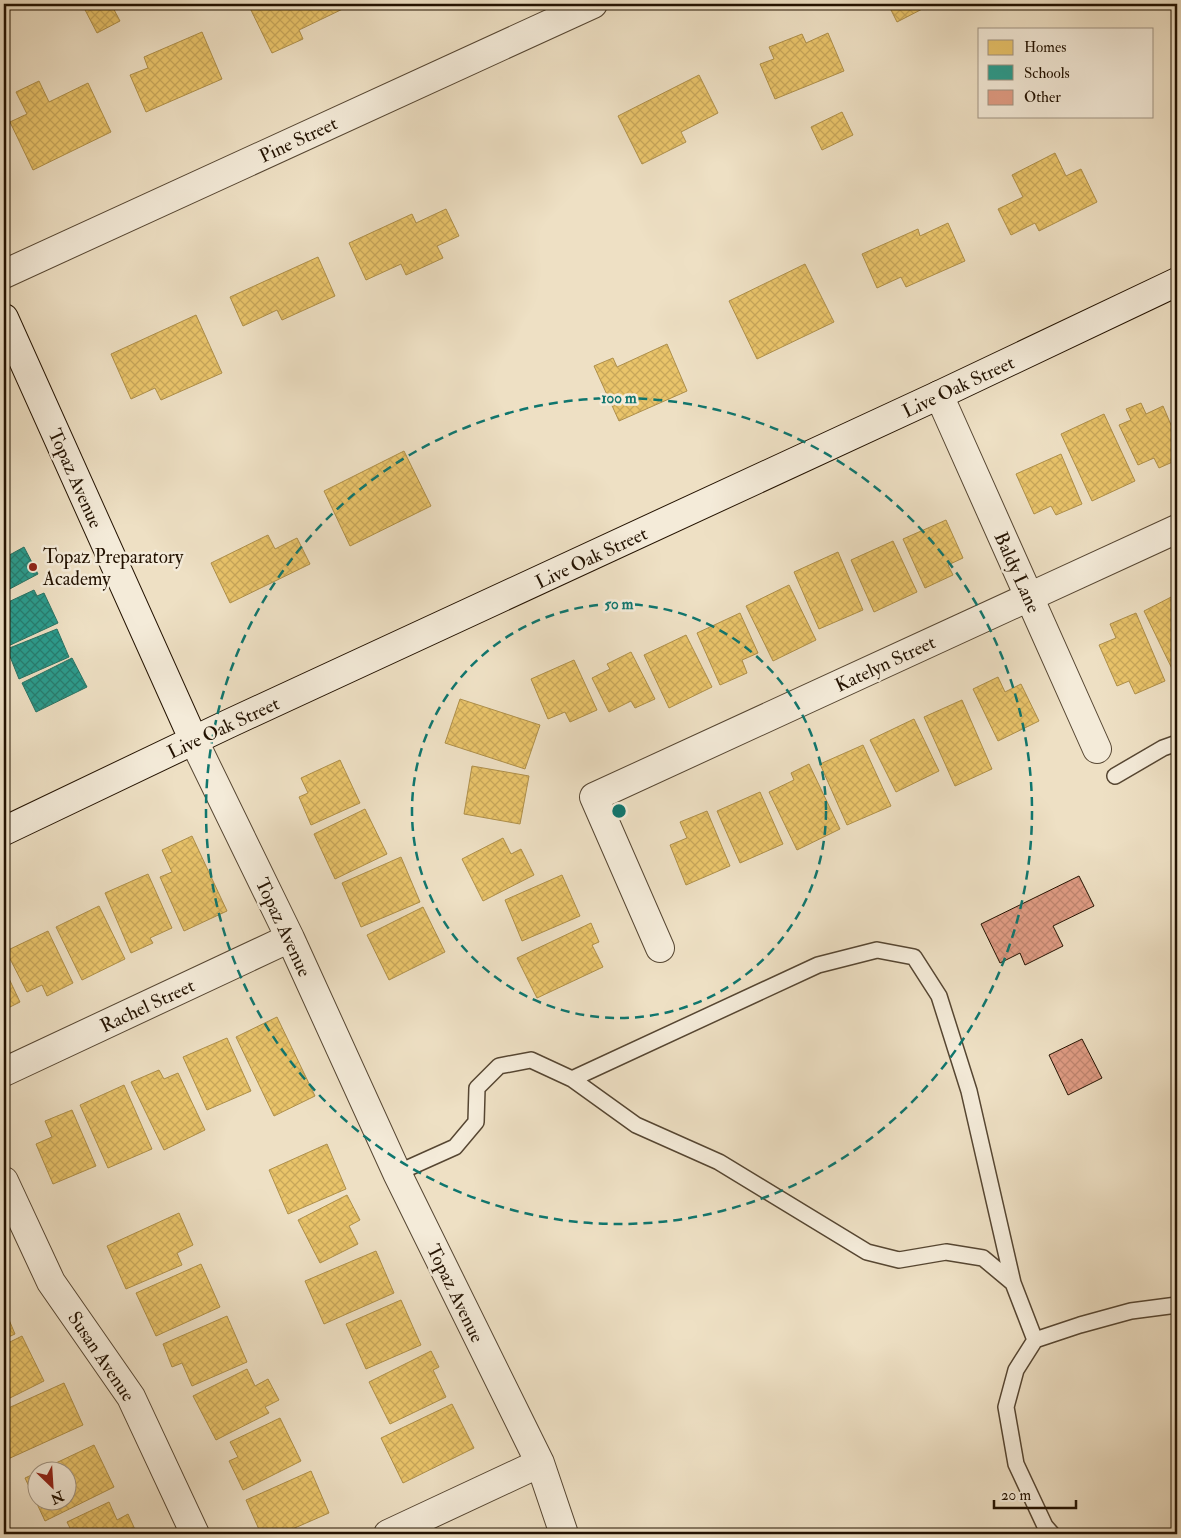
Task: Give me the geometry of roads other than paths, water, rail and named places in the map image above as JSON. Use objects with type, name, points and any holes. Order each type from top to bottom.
[{"type":"street","name":"Pine Street","points":[[4,274],[593,4]]},
{"type":"street","name":"Live Oak Street","points":[[4,830],[939,396],[1177,282]]},
{"type":"street","name":"Topaz Avenue","points":[[4,318],[194,741],[290,938],[397,1174],[540,1463],[564,1534]]},
{"type":"street","name":"Baldy Lane","points":[[939,396],[1097,749]]},
{"type":"street","name":"Katelyn Street","points":[[660,948],[594,798],[1177,530]]},
{"type":"street","name":"Rachel Street","points":[[4,1072],[290,938]]},
{"type":"street","name":"Susan Avenue","points":[[4,1181],[51,1282],[132,1397],[194,1534]]},
{"type":"street","points":[[388,1534],[540,1463]]},
{"type":"lane","points":[[1115,776],[1163,748],[1177,743]]},
{"type":"lane","points":[[572,1079],[818,966],[877,950],[914,957],[939,996],[969,1091],[1013,1283],[1035,1340]]},
{"type":"lane","points":[[397,1174],[455,1147],[476,1122],[477,1088],[499,1066],[531,1060],[572,1079],[636,1124],[718,1162],[867,1252],[898,1260],[946,1252],[983,1258],[1013,1283]]},
{"type":"lane","points":[[1052,1534],[1045,1526],[1016,1464],[1006,1407],[1016,1370],[1035,1340],[1131,1311],[1177,1305]]},
{"type":"place","name":"Topaz Preparatory Academy","points":[[33,567]]}]
